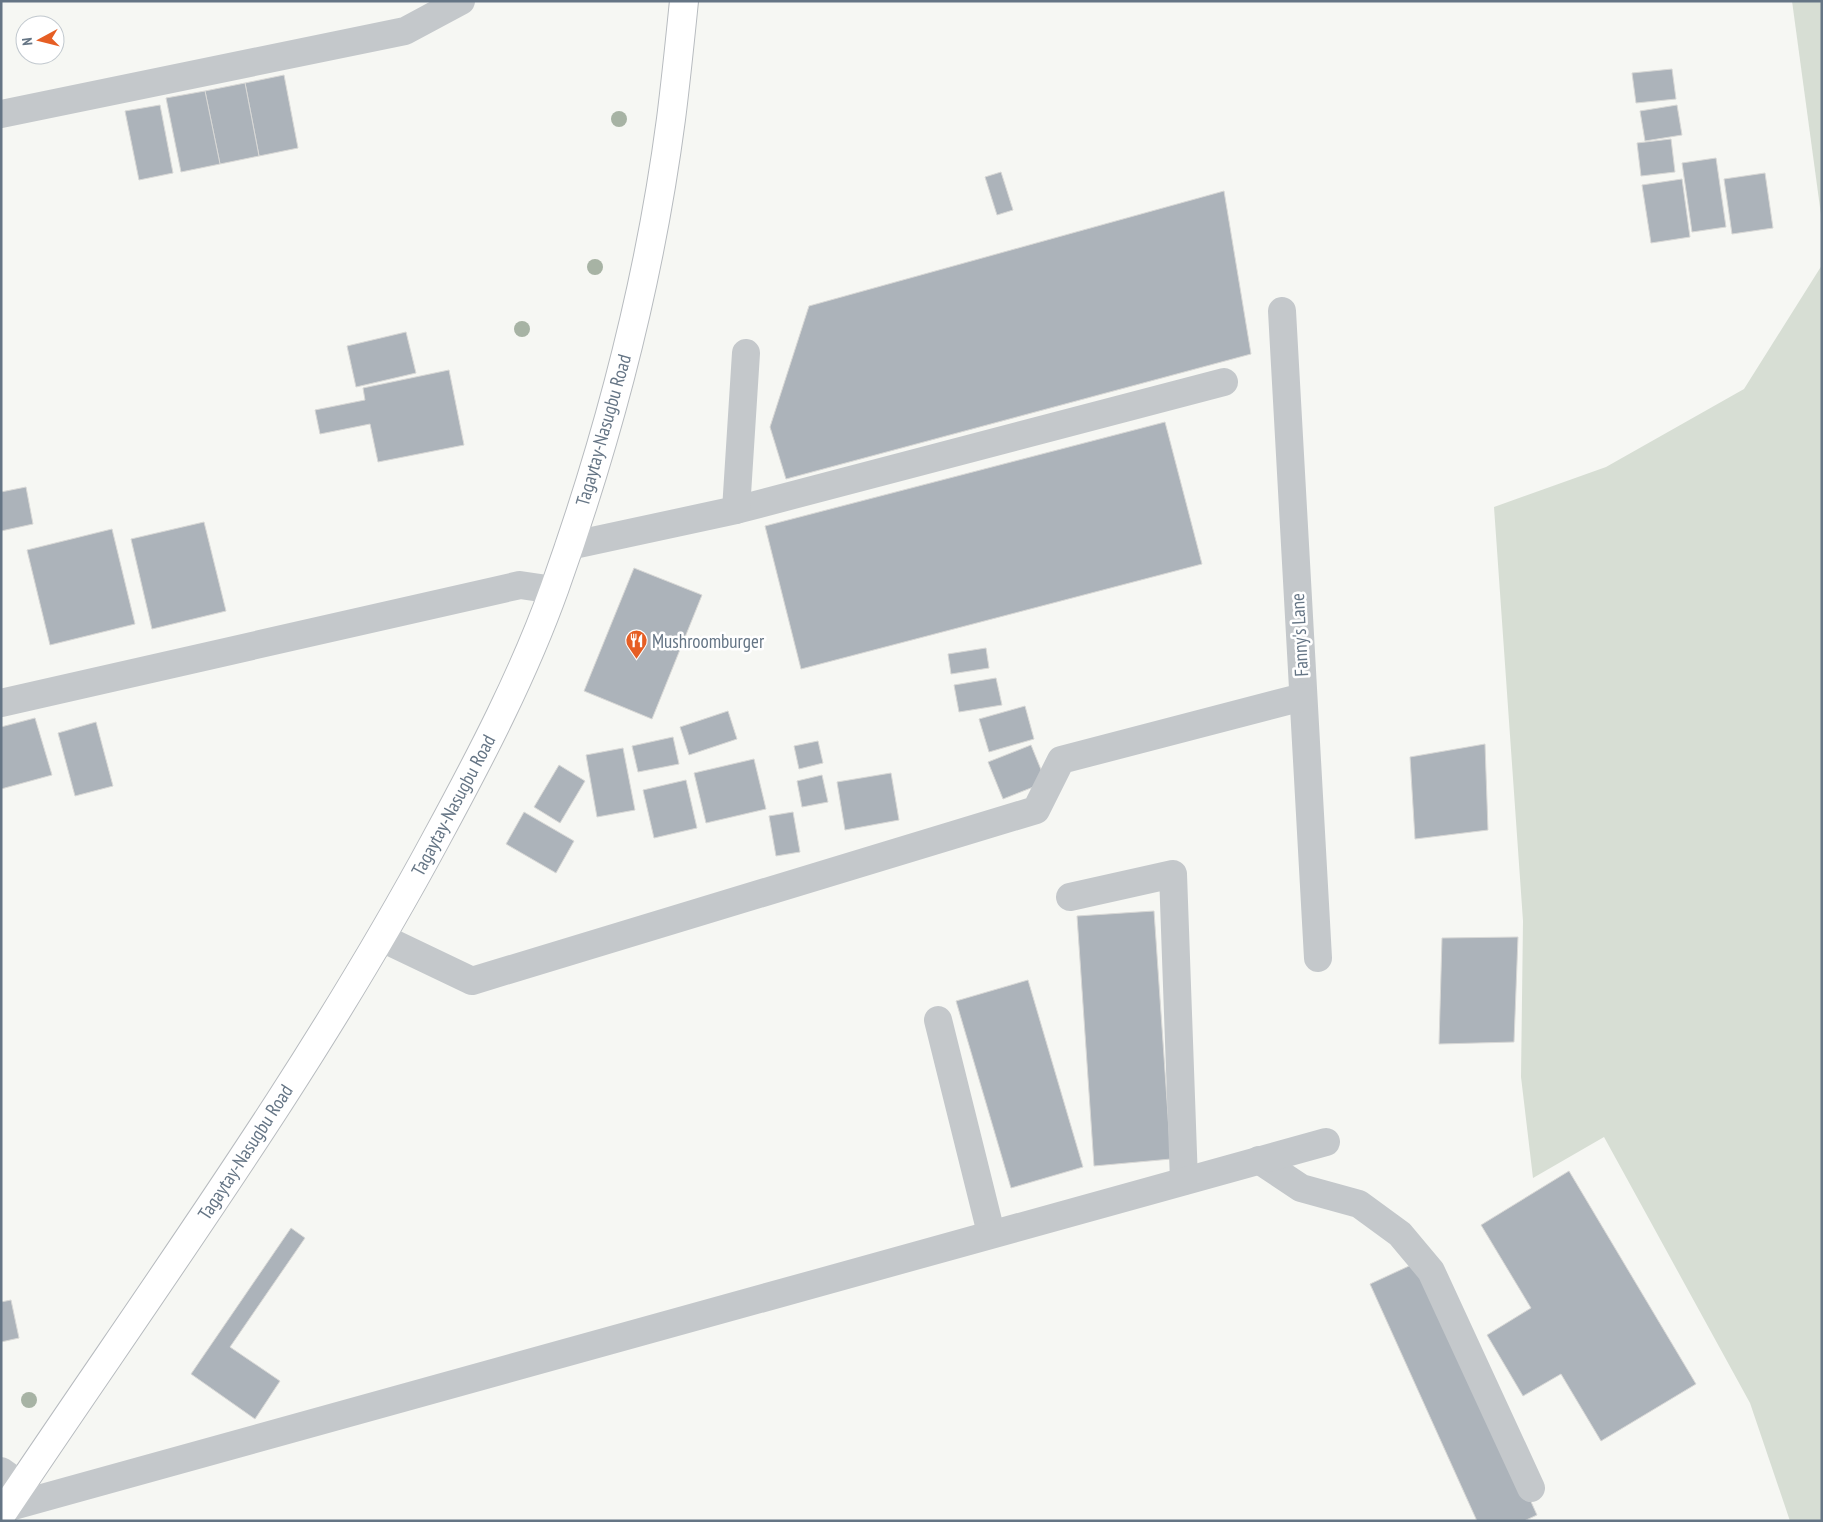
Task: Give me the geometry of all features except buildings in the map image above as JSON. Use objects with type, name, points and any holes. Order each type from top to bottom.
[{"type":"main road","name":"Tagaytay-Nasugbu Road","points":[[3,1512],[12,1479],[276,1108],[382,938],[477,762],[554,590],[614,401],[648,254],[671,120],[684,1]]},
{"type":"street","points":[[1,114],[405,31],[461,1]]},
{"type":"street","name":"Fanny's Lane","points":[[1282,312],[1318,958]]},
{"type":"street","points":[[736,510],[746,353]]},
{"type":"street","points":[[569,546],[736,510],[1224,382]]},
{"type":"street","points":[[1,704],[520,585],[554,590]]},
{"type":"street","points":[[382,938],[472,981],[1036,810],[1061,760],[1302,697]]},
{"type":"street","points":[[1070,897],[1173,874],[1184,1181]]},
{"type":"street","points":[[938,1020],[991,1233]]},
{"type":"street","points":[[3,1512],[991,1233],[1326,1142]]},
{"type":"street","points":[[1259,1160],[1301,1188],[1359,1204],[1400,1234],[1431,1271],[1532,1488]]},
{"type":"shaded area","points":[[1792,1],[1822,1],[1822,222]]},
{"type":"shaded area","points":[[1822,265],[1822,1521],[1790,1521],[1750,1403],[1604,1137],[1533,1178],[1521,1077],[1523,921],[1494,507],[1606,467],[1744,389]]},
{"type":"place","name":"Mushroomburger","points":[[636,660]]}]
